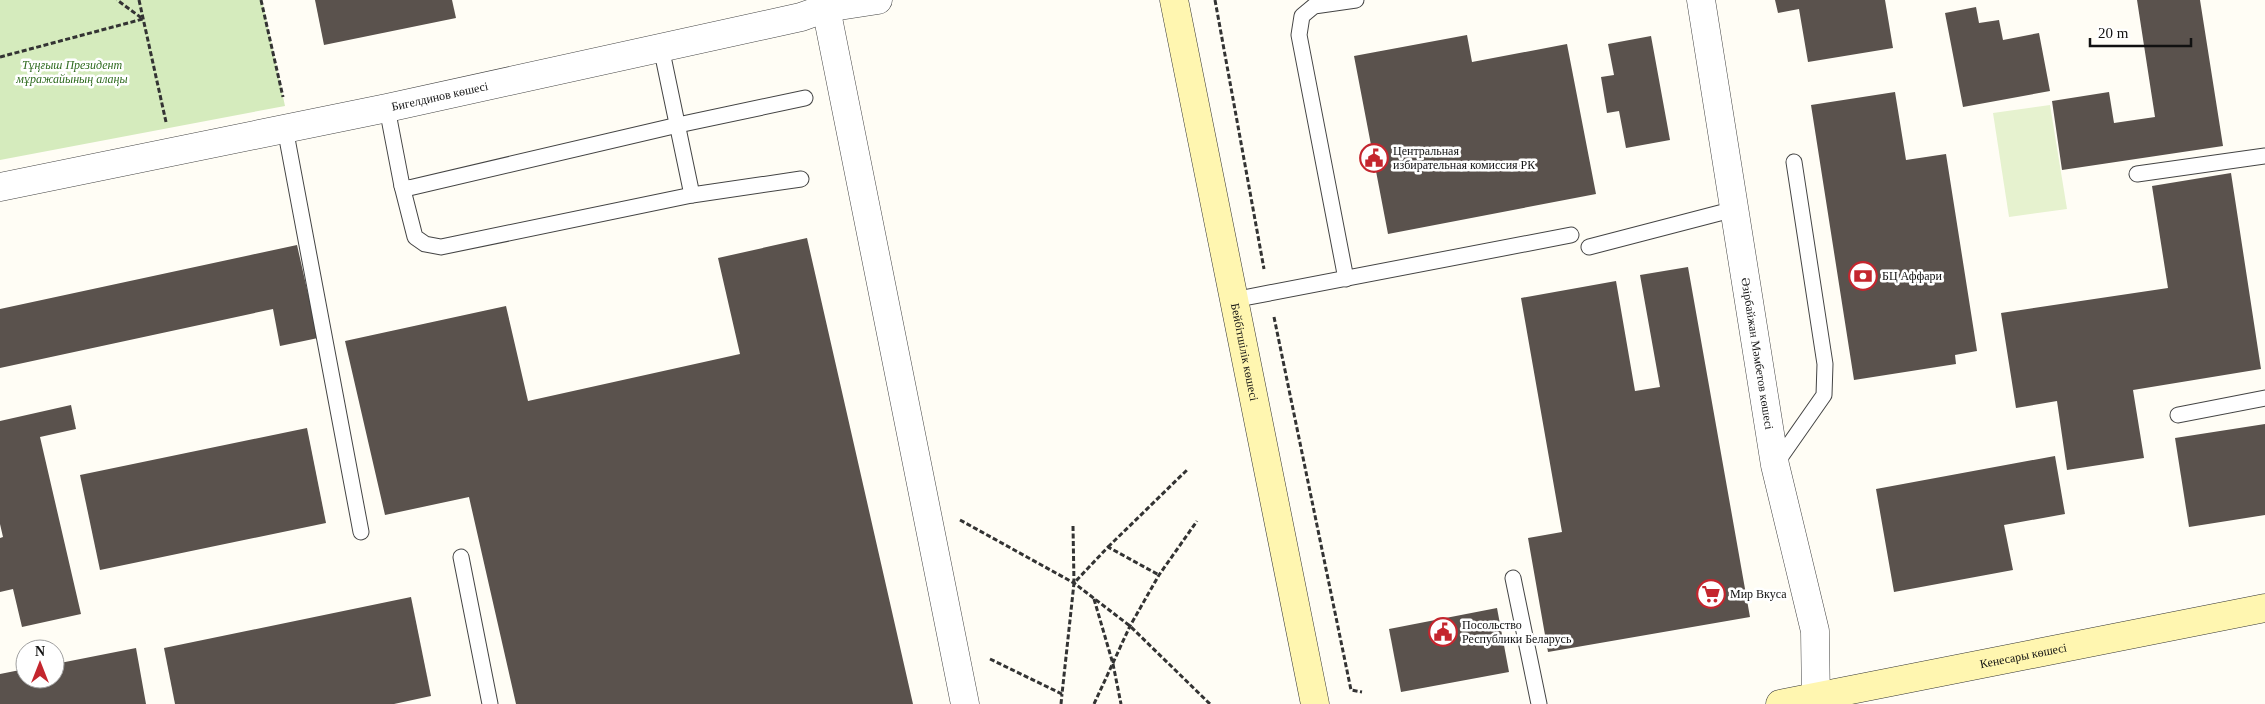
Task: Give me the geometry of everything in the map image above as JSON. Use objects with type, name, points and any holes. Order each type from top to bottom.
[{"type":"main road","name":"Бейбітшілік көшесі","points":[[1174,0],[1315,704]]},
{"type":"main road","name":"Кенесары көшесі","points":[[1780,704],[1816,700],[2265,608]]},
{"type":"street","name":"Бигелдинов көшесі","points":[[0,187],[285,117],[387,108],[801,17],[826,8],[878,0]]},
{"type":"street","name":"Әзірбайжан Мәмбетов көшесі","points":[[1702,0],[1775,465],[1815,631],[1816,700]]},
{"type":"street","points":[[826,8],[965,704]]},
{"type":"lane","points":[[1346,279],[1300,35],[1302,16],[1314,6],[1356,0]]},
{"type":"lane","points":[[661,47],[692,195]]},
{"type":"lane","points":[[402,186],[409,188],[678,125],[805,98]]},
{"type":"lane","points":[[387,108],[402,186],[415,237],[425,244],[441,247],[692,195],[801,179]]},
{"type":"lane","points":[[285,117],[361,532]]},
{"type":"lane","points":[[2136,174],[2265,156]]},
{"type":"lane","points":[[1775,465],[1824,395],[1825,364],[1794,162]]},
{"type":"lane","points":[[1589,247],[1734,209]]},
{"type":"lane","points":[[1233,300],[1571,235]]},
{"type":"lane","points":[[2178,416],[2265,398]]},
{"type":"lane","points":[[461,557],[490,704]]},
{"type":"lane","points":[[1513,578],[1539,704]]},
{"type":"path","points":[[117,0],[143,19]]},
{"type":"path","points":[[140,0],[167,126]]},
{"type":"path","points":[[261,0],[285,117]]},
{"type":"path","points":[[1215,0],[1269,292],[1351,690],[1362,692]]},
{"type":"path","points":[[0,57],[143,19]]},
{"type":"path","points":[[1074,583],[1188,469]]},
{"type":"path","points":[[957,519],[1074,583],[1130,626],[1210,704]]},
{"type":"path","points":[[1094,704],[1130,626],[1160,575],[1196,521]]},
{"type":"path","points":[[1061,704],[1074,583],[1073,526]]},
{"type":"path","points":[[1108,547],[1160,575]]},
{"type":"path","points":[[1094,598],[1113,664],[1120,704]]},
{"type":"path","points":[[990,659],[1062,694]]},
{"type":"green space","name":"Тұңғыш Президент мұражайының алаңы","points":[[0,0],[262,0],[285,106],[0,160]]},
{"type":"green space","points":[[2050,105],[2067,209],[2009,217],[1993,113]]},
{"type":"building","points":[[315,0],[452,0],[456,18],[324,45]]},
{"type":"building","points":[[1775,0],[1885,0],[1893,48],[1808,62],[1799,9],[1778,13]]},
{"type":"building","points":[[2137,0],[2200,0],[2223,146],[2062,170],[2052,101],[2109,92],[2114,123],[2155,117]]},
{"type":"building","points":[[1976,7],[1979,23],[1999,20],[2003,40],[2039,33],[2050,91],[1963,107],[1945,13]]},
{"type":"building","points":[[1467,35],[1472,62],[1567,44],[1596,194],[1388,234],[1354,56]]},
{"type":"building","points":[[1651,36],[1670,140],[1626,148],[1619,111],[1607,113],[1601,77],[1614,75],[1608,44]]},
{"type":"building","points":[[1895,92],[1906,160],[1946,154],[1977,351],[1955,355],[1956,364],[1854,380],[1811,105]]},
{"type":"building","points":[[2231,173],[2261,369],[2133,390],[2144,458],[2067,470],[2057,401],[2016,408],[2001,313],[2168,288],[2152,186]]},
{"type":"building","points":[[807,238],[913,704],[516,704],[469,497],[385,515],[345,341],[506,306],[528,401],[740,354],[718,258]]},
{"type":"building","points":[[297,245],[318,338],[280,346],[273,309],[0,368],[0,309]]},
{"type":"building","points":[[1688,267],[1750,617],[1548,652],[1528,538],[1562,532],[1521,298],[1616,281],[1635,391],[1660,387],[1640,275]]},
{"type":"building","points":[[71,405],[76,429],[40,437],[81,614],[22,627],[13,589],[0,592],[0,538],[3,537],[0,524],[0,421]]},
{"type":"building","points":[[2265,424],[2265,515],[2189,527],[2175,438]]},
{"type":"building","points":[[307,428],[326,523],[100,570],[80,475]]},
{"type":"building","points":[[2055,456],[2065,514],[2004,525],[2013,570],[1894,592],[1876,489]]},
{"type":"building","points":[[411,597],[431,696],[394,704],[175,704],[164,648]]},
{"type":"building","points":[[1497,608],[1509,672],[1401,692],[1389,629]]},
{"type":"building","points":[[136,648],[146,704],[0,704],[0,674],[15,671],[15,689],[65,689],[65,662]]},
{"type":"place","name":"Центральная избирательная комиссия РК","points":[[1374,158]]},
{"type":"place","name":"БЦ Аффари","points":[[1863,276]]},
{"type":"place","name":"Мир Вкуса","points":[[1711,594]]},
{"type":"place","name":"Посольство Республики Беларусь","points":[[1443,632]]}]
